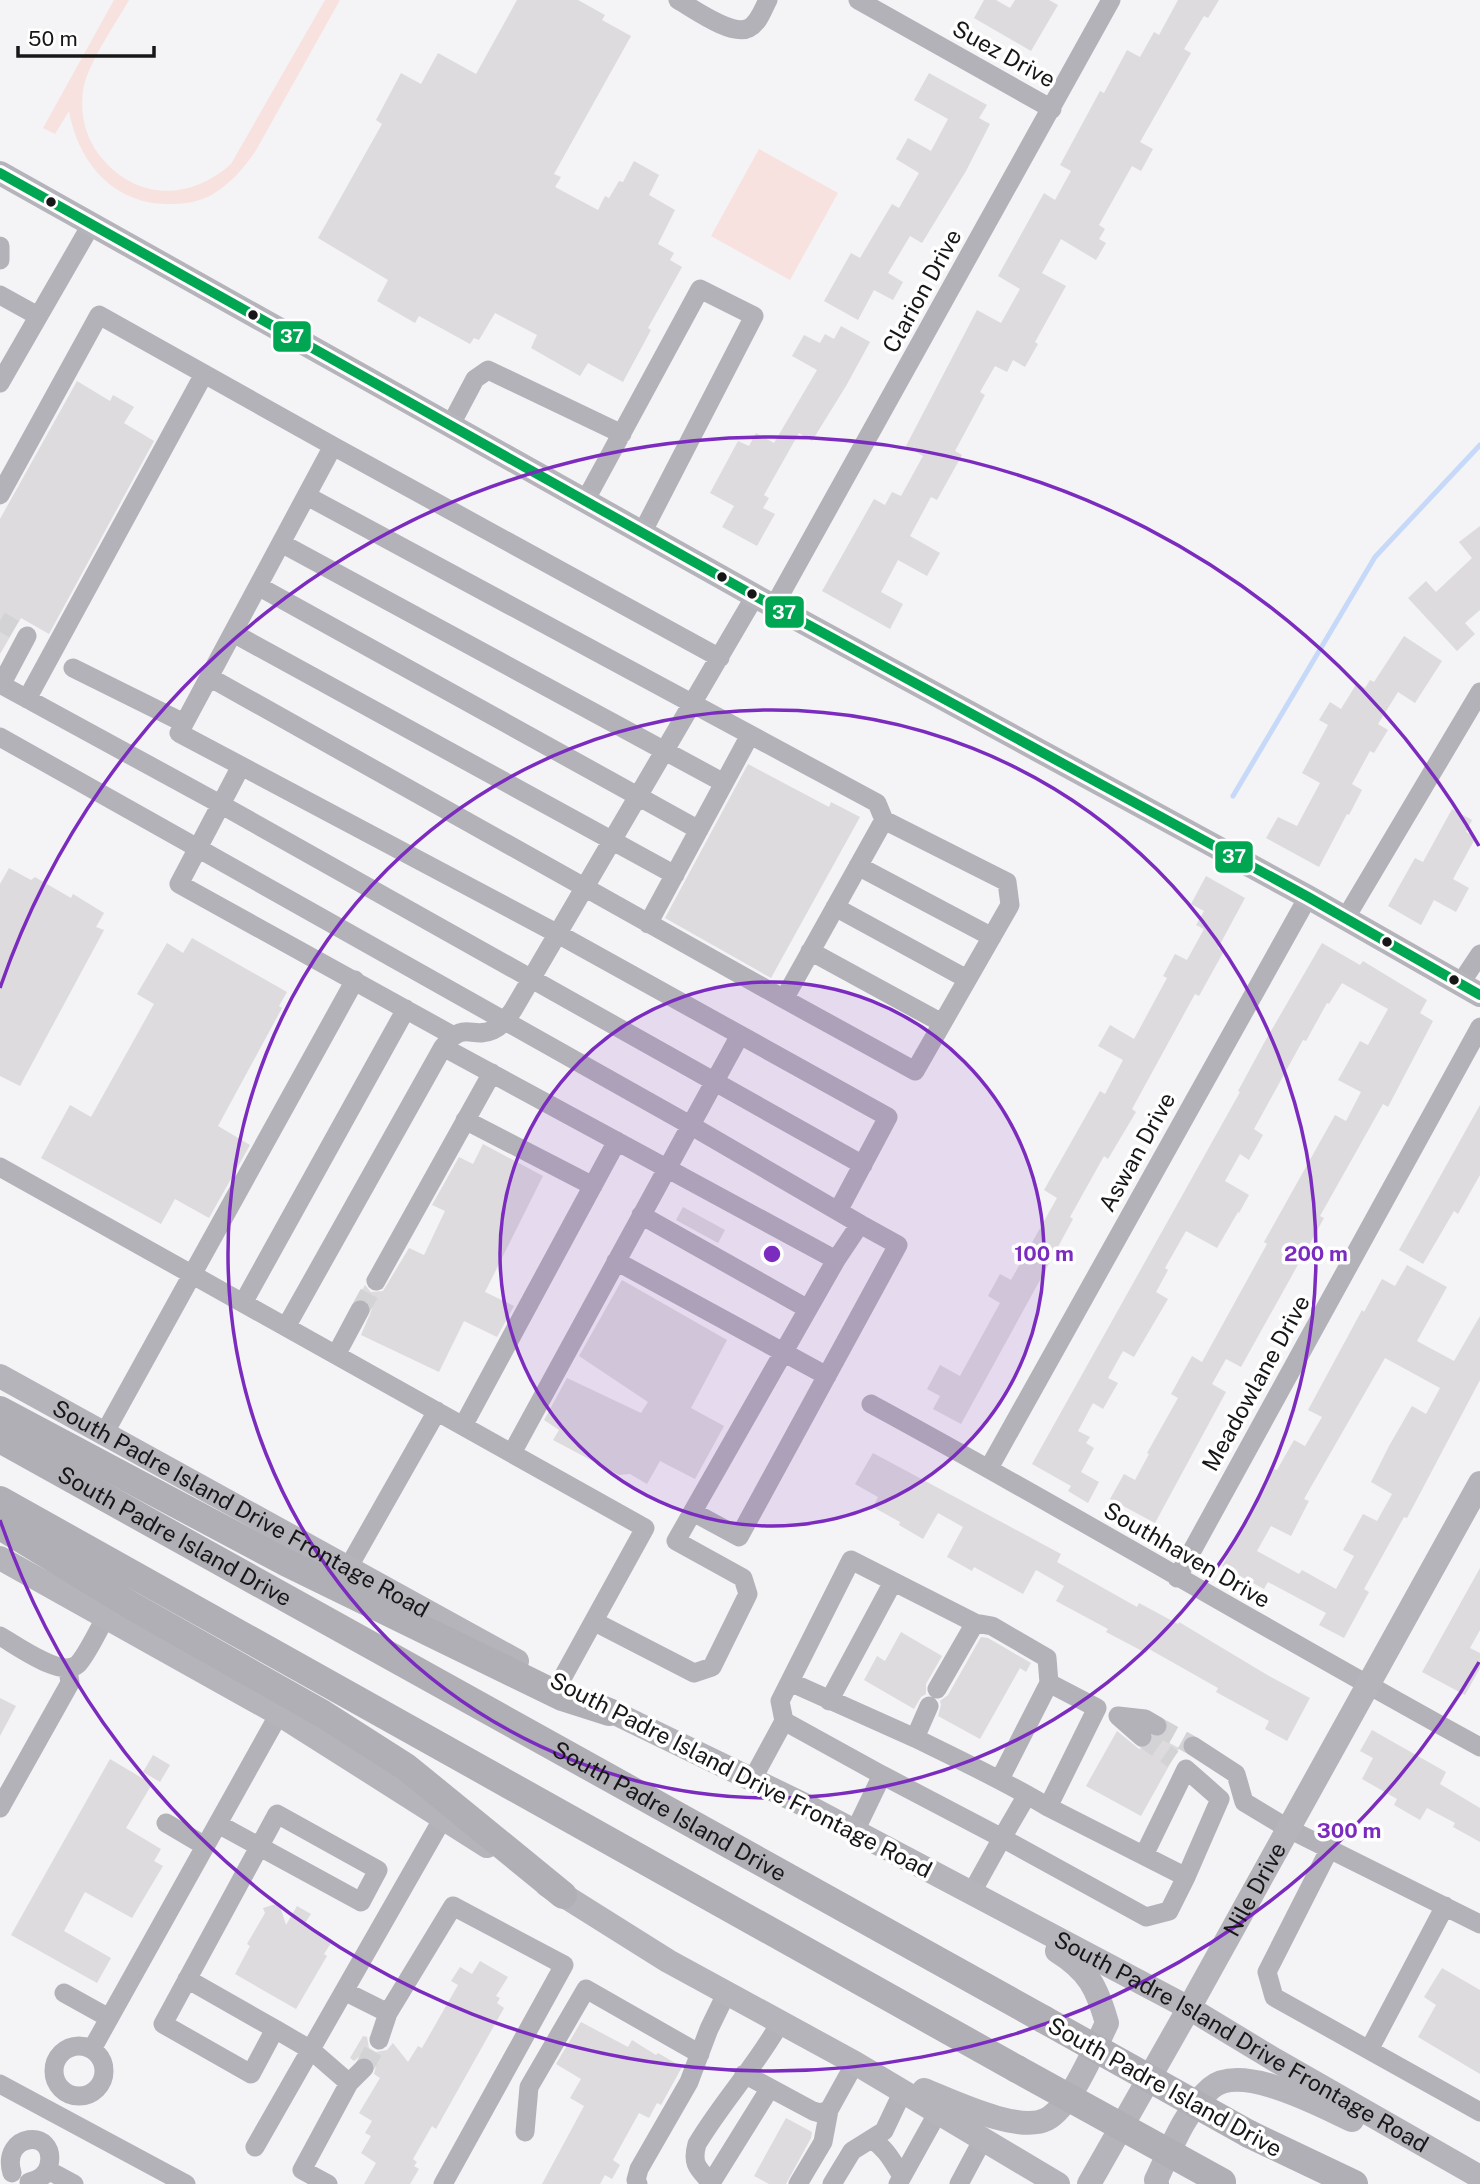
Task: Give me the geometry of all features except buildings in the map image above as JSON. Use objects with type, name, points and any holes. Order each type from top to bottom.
[{"type":"highway","points":[[0,1410],[287,1563],[562,1697],[609,1712]]},
{"type":"highway","name":"South Padre Island Drive","points":[[0,1439],[1339,2184]]},
{"type":"highway","points":[[0,1500],[1224,2183]]},
{"type":"highway","points":[[0,1525],[132,1606],[323,1714],[405,1767],[563,1895]]},
{"type":"highway","points":[[1249,2134],[1354,2184]]},
{"type":"main road","points":[[0,173],[764,601],[1308,897],[1470,989]]},
{"type":"main road","name":"South Padre Island Drive Frontage Road","points":[[0,1376],[609,1712],[855,1831],[1189,2008],[1480,2177]]},
{"type":"main road","name":"Nile Drive","points":[[1089,2184],[1480,1483]]},
{"type":"main road","points":[[0,1558],[279,1714],[668,1961],[855,2063],[1058,2184]]},
{"type":"main road","points":[[855,2063],[992,2117],[1021,2122],[1046,2120],[1059,2109],[1083,2073],[1107,2023],[1099,1995],[1079,1964],[1018,1927],[973,1893]]},
{"type":"main road","points":[[1157,2184],[1156,2180],[1186,2117],[1212,2086],[1231,2080],[1273,2084],[1480,2177]]},
{"type":"street","points":[[678,0],[728,28],[738,30],[748,29],[755,23],[768,0]]},
{"type":"street","name":"Suez Drive","points":[[858,0],[1052,109]]},
{"type":"street","name":"Clarion Drive","points":[[505,1021],[720,658],[764,601],[1052,109],[1111,0]]},
{"type":"street","points":[[0,383],[91,225]]},
{"type":"street","points":[[0,246],[0,260]]},
{"type":"street","points":[[585,501],[699,289],[754,316],[642,533]]},
{"type":"street","points":[[0,295],[38,316]]},
{"type":"street","points":[[0,495],[99,315],[720,658]]},
{"type":"street","points":[[450,425],[475,379],[488,370],[622,434]]},
{"type":"street","points":[[27,699],[204,374]]},
{"type":"street","points":[[333,446],[179,733],[558,934],[888,1117],[838,1211]]},
{"type":"street","points":[[209,677],[584,889],[915,1071],[1010,905],[1007,882],[884,820],[877,803],[307,496]]},
{"type":"street","points":[[281,543],[724,783]]},
{"type":"street","points":[[258,586],[699,830]]},
{"type":"street","points":[[53,650],[21,633],[1,685],[220,804],[863,1165]]},
{"type":"street","points":[[233,633],[675,875]]},
{"type":"street","points":[[74,668],[184,723]]},
{"type":"street","points":[[1345,919],[1480,692]]},
{"type":"street","points":[[648,924],[750,735]]},
{"type":"street","points":[[0,737],[898,1245],[739,1537],[693,1512]]},
{"type":"street","points":[[241,766],[179,884],[406,1009],[492,1073],[836,1260]]},
{"type":"street","points":[[784,999],[884,820]]},
{"type":"street","points":[[858,866],[992,937]]},
{"type":"street","name":"Aswan Drive","points":[[989,1468],[1308,897]]},
{"type":"street","points":[[835,907],[967,979]]},
{"type":"street","points":[[810,951],[942,1023]]},
{"type":"street","points":[[1470,989],[1480,954]]},
{"type":"street","points":[[104,1434],[355,980]]},
{"type":"street","points":[[243,1303],[406,1009]]},
{"type":"street","points":[[286,1327],[448,1041],[464,1031],[492,1030],[505,1021]]},
{"type":"street","name":"Meadowlane Drive","points":[[1177,1578],[1480,1027]]},
{"type":"street","points":[[512,1453],[740,1035]]},
{"type":"street","points":[[376,1281],[492,1073]]},
{"type":"street","points":[[465,1120],[593,1186]]},
{"type":"street","points":[[463,1426],[617,1141]]},
{"type":"street","points":[[0,1167],[645,1528],[676,1541],[743,1578],[748,1594],[712,1667],[694,1672],[595,1622]]},
{"type":"street","points":[[641,1215],[808,1309]]},
{"type":"street","points":[[676,1541],[836,1260],[860,1223]]},
{"type":"street","points":[[616,1261],[827,1376]]},
{"type":"street","points":[[336,1355],[360,1310]]},
{"type":"street","name":"Southhaven Drive","points":[[871,1404],[989,1468],[1177,1578],[1480,1747]]},
{"type":"street","points":[[348,1568],[437,1411]]},
{"type":"street","points":[[559,1684],[645,1528]]},
{"type":"street","points":[[752,1780],[784,1721],[780,1701],[851,1560],[975,1623],[992,1626],[1047,1658],[1049,1683],[1000,1779]]},
{"type":"street","points":[[829,1700],[893,1582]]},
{"type":"street","points":[[0,1636],[54,1667],[68,1669],[77,1664],[106,1617]]},
{"type":"street","points":[[915,1738],[933,1698],[975,1623]]},
{"type":"street","points":[[0,1808],[70,1683],[68,1669]]},
{"type":"street","points":[[790,1682],[1000,1779],[1048,1807],[1186,1877]]},
{"type":"street","points":[[1049,1683],[1118,1716],[1145,1719],[1149,1732]]},
{"type":"street","points":[[1048,1807],[1097,1708]]},
{"type":"street","points":[[92,2049],[279,1714]]},
{"type":"street","points":[[784,1721],[1146,1917],[1170,1911],[1220,1798]]},
{"type":"street","points":[[1193,1746],[1236,1774],[1244,1802]]},
{"type":"street","points":[[1144,1856],[1179,1764],[1220,1798],[1244,1802],[1287,1828],[1480,1924]]},
{"type":"street","points":[[855,1831],[883,1775]]},
{"type":"street","points":[[973,1893],[1027,1795]]},
{"type":"street","points":[[275,2029],[251,2074],[163,2024],[277,1814],[405,1884]]},
{"type":"street","points":[[255,2147],[443,1818]]},
{"type":"street","points":[[166,1823],[205,1846]]},
{"type":"street","points":[[218,1824],[387,1917]]},
{"type":"street","points":[[1330,1848],[1266,1972],[1274,1997],[1369,2050],[1477,2104]]},
{"type":"street","points":[[361,1902],[379,1870]]},
{"type":"street","points":[[379,2040],[388,2013],[453,1906],[564,1965],[443,2184]]},
{"type":"street","points":[[1369,2050],[1445,1906]]},
{"type":"street","points":[[187,1979],[311,2050],[349,2083]]},
{"type":"street","points":[[525,2132],[529,2087],[586,1989],[700,2054]]},
{"type":"street","points":[[344,1991],[388,2013]]},
{"type":"street","points":[[64,1993],[109,2018]]},
{"type":"street","points":[[638,2184],[636,2180],[639,2169],[689,2082],[709,2029],[726,1994]]},
{"type":"street","points":[[770,2088],[711,2183],[698,2169],[693,2156],[696,2144],[744,2074],[766,2048],[780,2023]]},
{"type":"street","points":[[73,2047],[92,2049],[98,2054],[103,2065],[101,2083],[87,2094],[75,2095],[68,2092],[57,2082],[57,2061],[66,2050],[73,2047]]},
{"type":"street","points":[[798,2184],[823,2142],[828,2110],[855,2063]]},
{"type":"street","points":[[328,2184],[302,2170],[349,2083],[365,2068]]},
{"type":"street","points":[[744,2074],[813,2111],[821,2113],[828,2110]]},
{"type":"street","points":[[0,2084],[186,2184]]},
{"type":"street","points":[[832,2184],[852,2151],[884,2131],[903,2091]]},
{"type":"street","points":[[40,2141],[68,2092]]},
{"type":"street","points":[[900,2180],[938,2112]]},
{"type":"street","points":[[26,2139],[40,2141],[50,2155],[48,2170],[41,2178],[20,2177],[7,2162],[5,2146],[26,2139]]},
{"type":"street","points":[[871,2139],[891,2156],[900,2180]]},
{"type":"street","points":[[967,2181],[983,2139]]},
{"type":"street","points":[[48,2170],[74,2184]]},
{"type":"shaded area","points":[[114,0],[129,0],[95,57],[85,81],[82,100],[85,125],[95,149],[114,171],[146,188],[164,191],[198,185],[231,164],[325,0],[340,0],[255,152],[241,170],[225,186],[208,197],[166,204],[129,196],[101,176],[80,146],[69,111],[55,134],[43,128]]},
{"type":"shaded area","points":[[759,149],[838,193],[790,280],[711,236]]},
{"type":"waterway","points":[[1233,796],[1375,557],[1480,445]]},
{"type":"tunnel","points":[[0,621],[14,629]]},
{"type":"tunnel","points":[[360,1310],[376,1281]]},
{"type":"tunnel","points":[[1157,1726],[1193,1746]]},
{"type":"tunnel","points":[[1142,1737],[1173,1759]]},
{"type":"tunnel","points":[[364,2068],[379,2040]]},
{"type":"transit line","name":"37","points":[[0,173],[755,596],[1308,897],[1480,995]]}]
